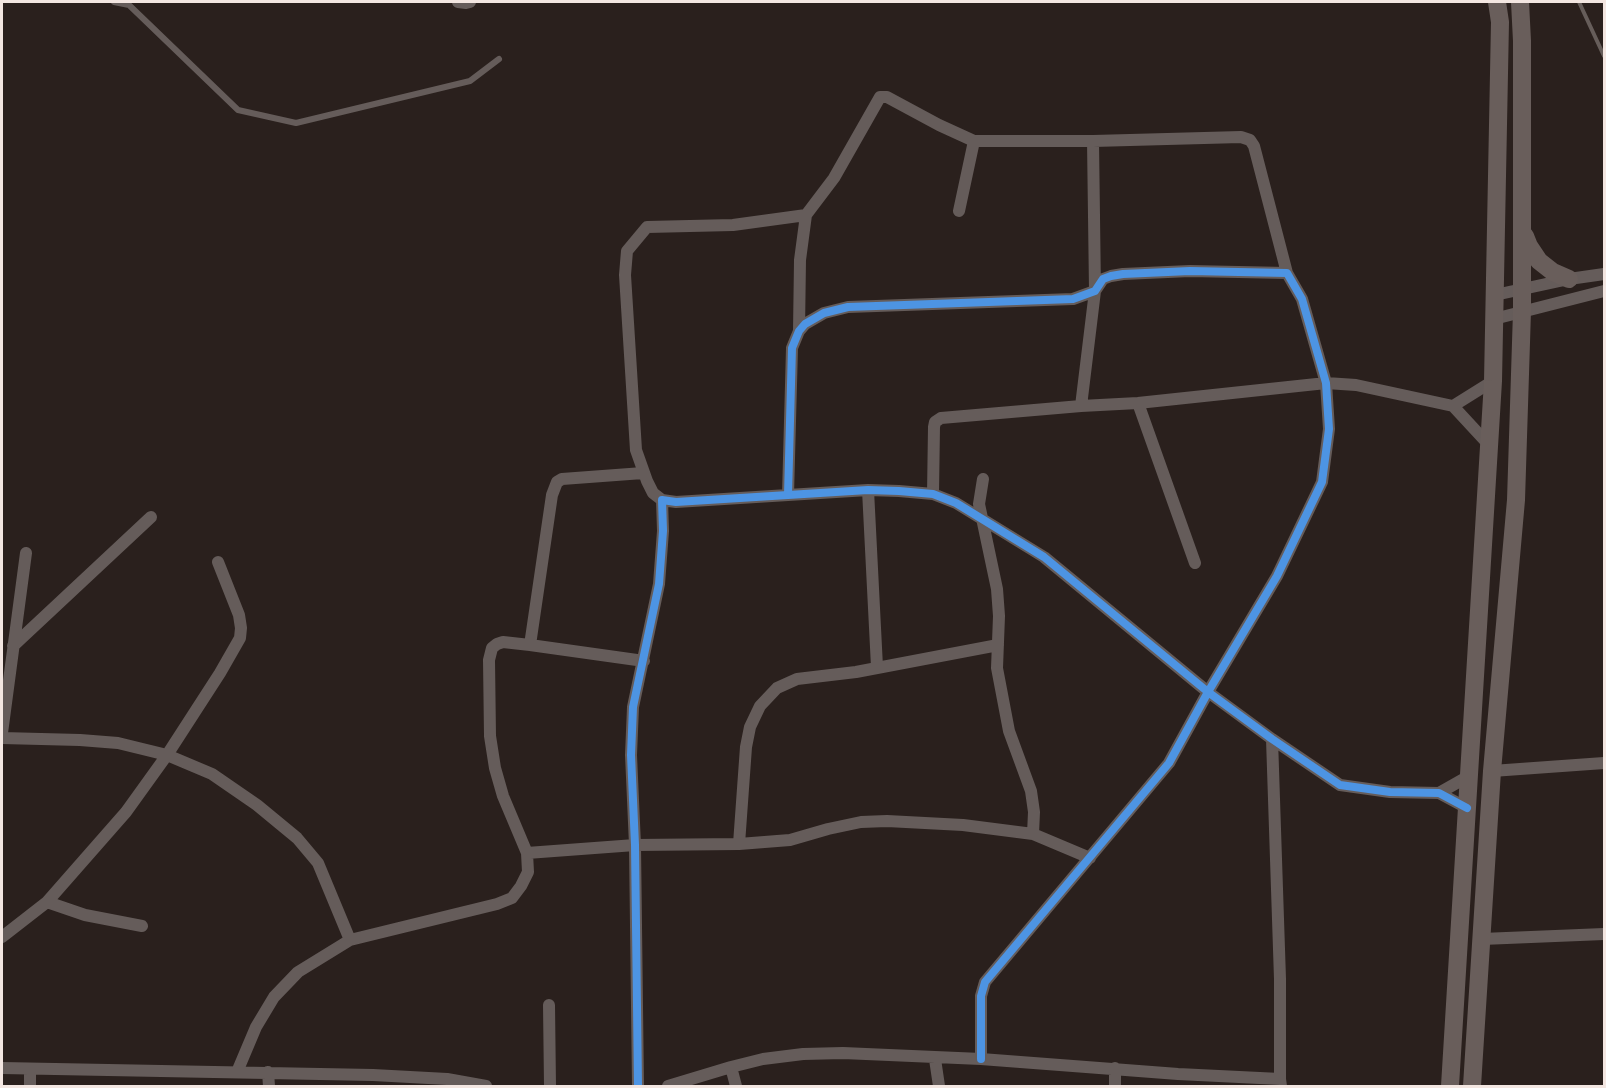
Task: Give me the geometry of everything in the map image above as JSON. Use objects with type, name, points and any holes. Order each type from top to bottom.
[{"type":"main road","points":[[1450,1086],[1493,381],[1500,22],[1497,2]]},
{"type":"main road","points":[[1472,1086],[1492,771],[1516,500],[1523,230],[1520,2]]},
{"type":"main road","points":[[1523,230],[1529,246],[1539,261],[1553,272],[1569,279]]},
{"type":"main road","points":[[1473,726],[1497,727]]},
{"type":"main road","points":[[1453,1019],[1475,1019]]},
{"type":"street","points":[[458,2],[470,2]]},
{"type":"street","points":[[788,495],[792,348],[799,331],[800,260],[806,215],[834,178],[880,97],[887,97],[974,141],[1093,141],[1241,136],[1250,140],[1254,146],[1287,273],[1302,299],[1326,383],[1329,429],[1322,482],[1277,576],[1169,763],[985,982],[981,996],[981,1059]]},
{"type":"street","points":[[959,211],[974,141]]},
{"type":"street","points":[[1081,405],[1095,291],[1093,141]]},
{"type":"street","points":[[806,215],[733,225],[647,227],[627,251],[625,275],[636,450],[643,473],[653,493],[662,500],[676,502],[868,490],[933,494],[956,503],[1044,557],[1208,692],[1340,785],[1390,792],[1439,792],[1469,776]]},
{"type":"street","points":[[799,331],[812,318],[848,307],[1073,299],[1095,291],[1103,279],[1123,274],[1190,271],[1287,273]]},
{"type":"street","points":[[1495,295],[1569,279],[1605,274]]},
{"type":"street","points":[[1494,319],[1605,291]]},
{"type":"street","points":[[1453,406],[1493,381]]},
{"type":"street","points":[[933,494],[934,427],[937,419],[1081,405],[1138,403],[1326,383],[1356,385],[1453,406],[1490,446]]},
{"type":"street","points":[[1138,403],[1195,564]]},
{"type":"street","points":[[530,645],[552,495],[557,482],[562,479],[643,473]]},
{"type":"street","points":[[984,479],[979,504],[997,589],[999,616],[996,668],[1009,731],[1033,801],[1033,834]]},
{"type":"street","points":[[868,490],[877,668]]},
{"type":"street","points":[[638,1086],[635,844],[631,754],[633,707],[659,584],[663,531],[662,500]]},
{"type":"street","points":[[13,646],[151,517]]},
{"type":"street","points":[[2,733],[26,553]]},
{"type":"street","points":[[2,937],[47,902],[126,812],[167,755],[220,673],[240,638],[242,628],[218,562]]},
{"type":"street","points":[[237,1072],[256,1027],[274,997],[298,972],[350,940],[497,904],[512,898],[521,886],[528,872],[527,853],[503,796],[489,736],[489,660],[492,648],[503,642],[644,661]]},
{"type":"street","points":[[739,844],[746,747],[750,727],[760,706],[777,688],[797,680],[877,668],[998,645]]},
{"type":"street","points":[[2,738],[118,743],[167,755],[212,774],[257,805],[297,838],[318,863],[350,940]]},
{"type":"street","points":[[668,1086],[763,1059],[803,1054],[843,1053],[1114,1068],[1280,1083],[1280,979],[1272,739]]},
{"type":"street","points":[[1492,771],[1605,763]]},
{"type":"street","points":[[1439,792],[1467,807]]},
{"type":"street","points":[[527,853],[635,844],[739,844],[790,840],[861,822],[887,820],[963,825],[1033,834],[1090,858]]},
{"type":"street","points":[[47,902],[84,915],[142,926]]},
{"type":"street","points":[[1482,939],[1605,934]]},
{"type":"street","points":[[549,1005],[550,1086]]},
{"type":"street","points":[[936,1059],[939,1086]]},
{"type":"street","points":[[731,1067],[736,1086]]},
{"type":"street","points":[[2,1068],[268,1072],[374,1081],[447,1079],[486,1086]]},
{"type":"street","points":[[1114,1068],[1115,1086]]},
{"type":"street","points":[[30,1070],[30,1086]]},
{"type":"street","points":[[268,1072],[269,1086]]},
{"type":"lane","points":[[114,2],[129,4],[238,110],[296,123],[470,81],[499,59]]},
{"type":"railway","points":[[1579,2],[1604,56]]},
{"type":"cycle path","points":[[788,495],[792,348],[799,331],[805,324],[824,313],[848,307],[1073,299],[1095,291],[1103,279],[1111,276],[1190,271],[1287,273],[1302,299],[1326,383],[1329,429],[1322,482],[1277,576],[1169,763],[985,982],[981,996],[981,1059]]},
{"type":"cycle path","points":[[638,1086],[635,845],[631,755],[633,707],[659,584],[663,531],[662,500],[676,502],[868,490],[933,494],[956,503],[1044,557],[1208,692],[1340,785],[1390,792],[1439,793],[1467,808]]}]
